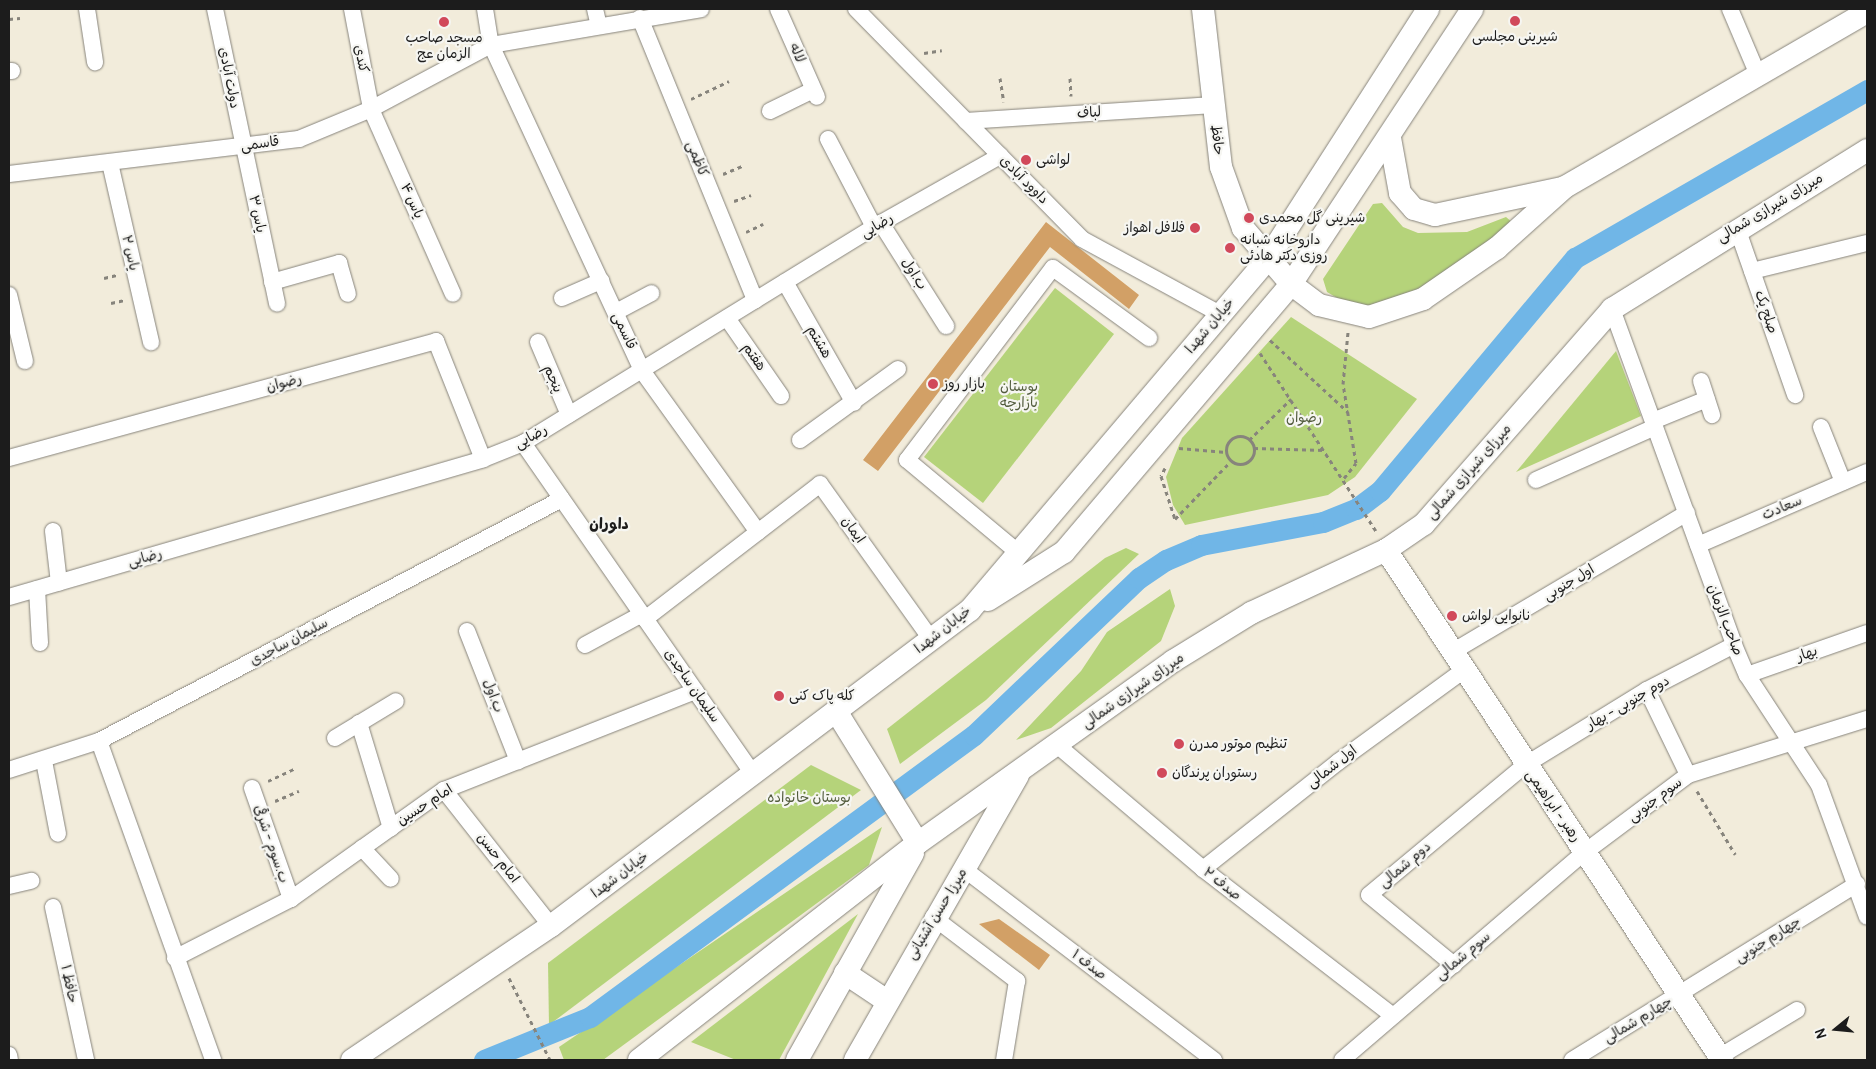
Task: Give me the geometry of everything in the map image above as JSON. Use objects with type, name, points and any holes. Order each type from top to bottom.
[{"type":"main road","name":"حافظ","points":[[1203,9],[1213,104],[1226,189],[1243,228],[1267,260],[1291,284]]},
{"type":"main road","name":"خیابان شهدا","points":[[352,1060],[551,926],[970,610],[1020,554],[1267,260],[1428,9]]},
{"type":"main road","points":[[970,610],[1037,571],[1064,552],[1256,336],[1390,138],[1472,9]]},
{"type":"main road","points":[[1291,284],[1319,305],[1351,316],[1388,313],[1423,299],[1497,248],[1565,187],[1866,15]]},
{"type":"main road","points":[[1390,138],[1400,193],[1414,209],[1435,215],[1565,187]]},
{"type":"main road","name":"میرزای شیرازی شمالی","points":[[918,843],[1057,744],[1250,614],[1386,550],[1424,524],[1612,309],[1737,228],[1867,150]]},
{"type":"main road","points":[[1220,314],[1256,336]]},
{"type":"main road","name":"رهبر - ابراهیمی","points":[[1386,550],[1525,765],[1585,852],[1720,1058]]},
{"type":"main road","points":[[836,711],[903,822],[918,843]]},
{"type":"main road","name":"میرزا حسن آشتیانی","points":[[855,1060],[933,917],[964,869],[1022,769]]},
{"type":"main road","points":[[798,1060],[918,843]]},
{"type":"main road","points":[[639,1060],[918,843]]},
{"type":"main road","points":[[845,973],[887,1001]]},
{"type":"street","points":[[87,9],[95,62]]},
{"type":"street","name":"دولت آبادی","points":[[215,9],[242,147]]},
{"type":"street","name":"کندی","points":[[352,9],[370,108]]},
{"type":"street","points":[[486,9],[491,45]]},
{"type":"street","points":[[595,9],[599,26]]},
{"type":"street","name":"قاسمی","points":[[9,174],[299,139],[370,108],[491,45],[701,9]]},
{"type":"street","name":"لاله","points":[[770,111],[815,94],[778,9]]},
{"type":"street","name":"داوود آبادی","points":[[856,9],[1082,239],[1220,314]]},
{"type":"street","points":[[1730,9],[1758,75]]},
{"type":"street","name":"کاظمی","points":[[640,18],[754,300]]},
{"type":"street","name":"قاسمی","points":[[491,45],[643,372]]},
{"type":"street","name":"لباف","points":[[966,121],[1213,104]]},
{"type":"street","name":"یاس ۴","points":[[370,108],[453,294]]},
{"type":"street","name":"ب.اول","points":[[828,139],[877,225],[946,326]]},
{"type":"street","name":"یاس ۳","points":[[242,147],[277,304]]},
{"type":"street","name":"رضایی","points":[[9,597],[483,459],[523,443],[643,372],[754,300],[877,225],[1000,156]]},
{"type":"street","name":"یاس ۲","points":[[110,163],[150,342]]},
{"type":"street","name":"صلح یک","points":[[1737,228],[1795,395]]},
{"type":"street","points":[[1752,271],[1867,243]]},
{"type":"street","points":[[272,282],[339,263],[348,294]]},
{"type":"street","points":[[1020,554],[907,460],[1053,268],[1149,338]]},
{"type":"street","points":[[562,298],[601,281]]},
{"type":"street","name":"هشتم","points":[[785,282],[854,403]]},
{"type":"street","points":[[616,312],[651,293]]},
{"type":"street","points":[[9,295],[25,361]]},
{"type":"street","name":"صاحب الزمان","points":[[1612,309],[1734,646],[1747,675],[1790,744],[1819,785],[1867,917]]},
{"type":"street","name":"هفتم","points":[[727,318],[781,396]]},
{"type":"street","name":"رضوان","points":[[9,458],[436,341],[483,459]]},
{"type":"street","name":"پنجم","points":[[538,342],[569,415]]},
{"type":"street","points":[[800,440],[854,403],[898,369]]},
{"type":"street","points":[[643,372],[758,532]]},
{"type":"street","points":[[1701,381],[1712,415]]},
{"type":"street","points":[[1536,480],[1707,399]]},
{"type":"street","points":[[1821,427],[1843,482]]},
{"type":"street","name":"سلیمان ساجدی","points":[[523,443],[753,774]]},
{"type":"street","name":"سعادت","points":[[1698,545],[1867,472]]},
{"type":"street","name":"ایمان","points":[[585,645],[644,617],[820,484],[931,639]]},
{"type":"street","name":"سلیمان ساجدی","points":[[9,770],[44,761],[99,741],[562,499]]},
{"type":"street","name":"اول جنوبی","points":[[1458,661],[1686,513]]},
{"type":"street","points":[[53,531],[59,583]]},
{"type":"street","points":[[37,589],[40,643]]},
{"type":"street","name":"ب.اول","points":[[468,631],[518,761]]},
{"type":"street","name":"بهار","points":[[1747,675],[1867,634]]},
{"type":"street","name":"دوم جنوبی - بهار","points":[[1525,765],[1647,690],[1734,646]]},
{"type":"street","name":"اول شمالی","points":[[1204,869],[1338,762],[1458,661]]},
{"type":"street","points":[[1647,690],[1688,775]]},
{"type":"street","name":"امام حسین","points":[[175,958],[291,899],[444,790],[695,691]]},
{"type":"street","points":[[335,738],[396,701]]},
{"type":"street","name":"سوم جنوبی","points":[[1585,852],[1688,775],[1867,719]]},
{"type":"street","points":[[359,724],[391,828]]},
{"type":"street","points":[[99,741],[213,1060]]},
{"type":"street","name":"صدف ۲","points":[[1057,744],[1204,869],[1393,1016]]},
{"type":"street","points":[[44,761],[58,834]]},
{"type":"street","name":"دوم شمالی","points":[[1454,965],[1370,895],[1525,765]]},
{"type":"street","name":"ب.سوم - شرقی","points":[[252,788],[291,899]]},
{"type":"street","name":"امام حسن","points":[[444,790],[551,926]]},
{"type":"street","points":[[362,848],[392,879]]},
{"type":"street","name":"سوم شمالی","points":[[1342,1060],[1585,852]]},
{"type":"street","name":"صدف ۱","points":[[964,869],[1214,1060]]},
{"type":"street","points":[[9,886],[31,881]]},
{"type":"street","name":"چهارم جنوبی","points":[[1679,995],[1856,884]]},
{"type":"street","name":"حافظ ۱","points":[[53,907],[86,1060]]},
{"type":"street","points":[[933,917],[1017,982],[1004,1060]]},
{"type":"street","name":"چهارم شمالی","points":[[1572,1060],[1679,995]]},
{"type":"street","points":[[1720,1058],[1797,1010]]},
{"type":"street","points":[[9,1055],[10,1060]]},
{"type":"path","points":[[9,19],[20,18]]},
{"type":"path","points":[[676,107],[729,81]]},
{"type":"path","points":[[1344,478],[1356,463],[1348,412],[1343,358],[1351,316]]},
{"type":"path","points":[[1256,336],[1348,412]]},
{"type":"path","points":[[1256,336],[1291,399],[1344,478],[1376,532],[1382,527]]},
{"type":"path","points":[[1249,440],[1291,399]]},
{"type":"path","points":[[1226,452],[1234,438],[1249,440]]},
{"type":"path","points":[[1249,440],[1254,448]]},
{"type":"path","points":[[1173,447],[1226,452]]},
{"type":"path","points":[[1254,448],[1325,450]]},
{"type":"path","points":[[1231,461],[1247,463],[1254,448]]},
{"type":"path","points":[[1226,452],[1231,461]]},
{"type":"path","points":[[1175,519],[1231,461]]},
{"type":"path","points":[[252,788],[294,770]]},
{"type":"path","points":[[1688,775],[1735,854]]},
{"type":"path","points":[[259,808],[299,791]]},
{"type":"path","points":[[500,962],[530,1017],[550,1060]]},
{"type":"green space","points":[[1382,203],[1403,227],[1418,233],[1467,232],[1506,217],[1513,223],[1405,307],[1349,305],[1327,292],[1323,279],[1373,204]]},
{"type":"green space","name":"بوستان بازارچه","points":[[1055,288],[1114,334],[983,503],[924,457]]},
{"type":"green space","name":"رضوان","points":[[1291,317],[1417,399],[1355,477],[1328,495],[1185,525],[1173,505],[1166,477],[1182,438]]},
{"type":"green space","points":[[1616,351],[1641,416],[1516,472]]},
{"type":"green space","points":[[1126,548],[1139,554],[986,700],[900,764],[887,729],[1105,558]]},
{"type":"green space","points":[[1170,589],[1175,606],[1161,641],[1051,728],[1016,740],[1081,671],[1107,632]]},
{"type":"green space","name":"بوستان خانواده","points":[[811,765],[861,790],[549,1025],[548,963]]},
{"type":"green space","name":"بوستان خانواده","points":[[882,827],[869,865],[603,1060],[564,1060],[559,1047]]},
{"type":"green space","points":[[858,914],[779,1060],[736,1060],[691,1042]]},
{"type":"building","name":"بازار روز","points":[[1046,222],[1139,295],[1129,309],[1050,247],[878,471],[863,460]]},
{"type":"building","points":[[999,919],[1050,955],[1039,970],[979,924]]},
{"type":"waterway","points":[[484,1060],[590,1017],[974,735],[1139,578],[1166,560],[1201,545],[1323,522],[1356,509],[1380,491],[1575,258],[1867,90]]},
{"type":"place","name":"شیرینی مجلسی","points":[[1515,21]]},
{"type":"place","name":"مسجد صاحب الزمان عج","points":[[444,22]]},
{"type":"place","name":"لواشی","points":[[1026,160]]},
{"type":"place","name":"شیرینی گل محمدی","points":[[1249,218]]},
{"type":"place","name":"فلافل اهواز","points":[[1195,228]]},
{"type":"place","name":"داروخانه شبانه روزی دکتر هادئی","points":[[1230,248]]},
{"type":"place","name":"بازار روز","points":[[933,384]]},
{"type":"place","name":"نانوایی لواش","points":[[1452,616]]},
{"type":"place","name":"کله پاک کنی","points":[[779,696]]},
{"type":"place","name":"تنظیم موتور مدرن","points":[[1179,744]]},
{"type":"place","name":"رستوران پرندگان","points":[[1162,773]]},
{"type":"district","name":"داوران","points":[[609,525]]}]
